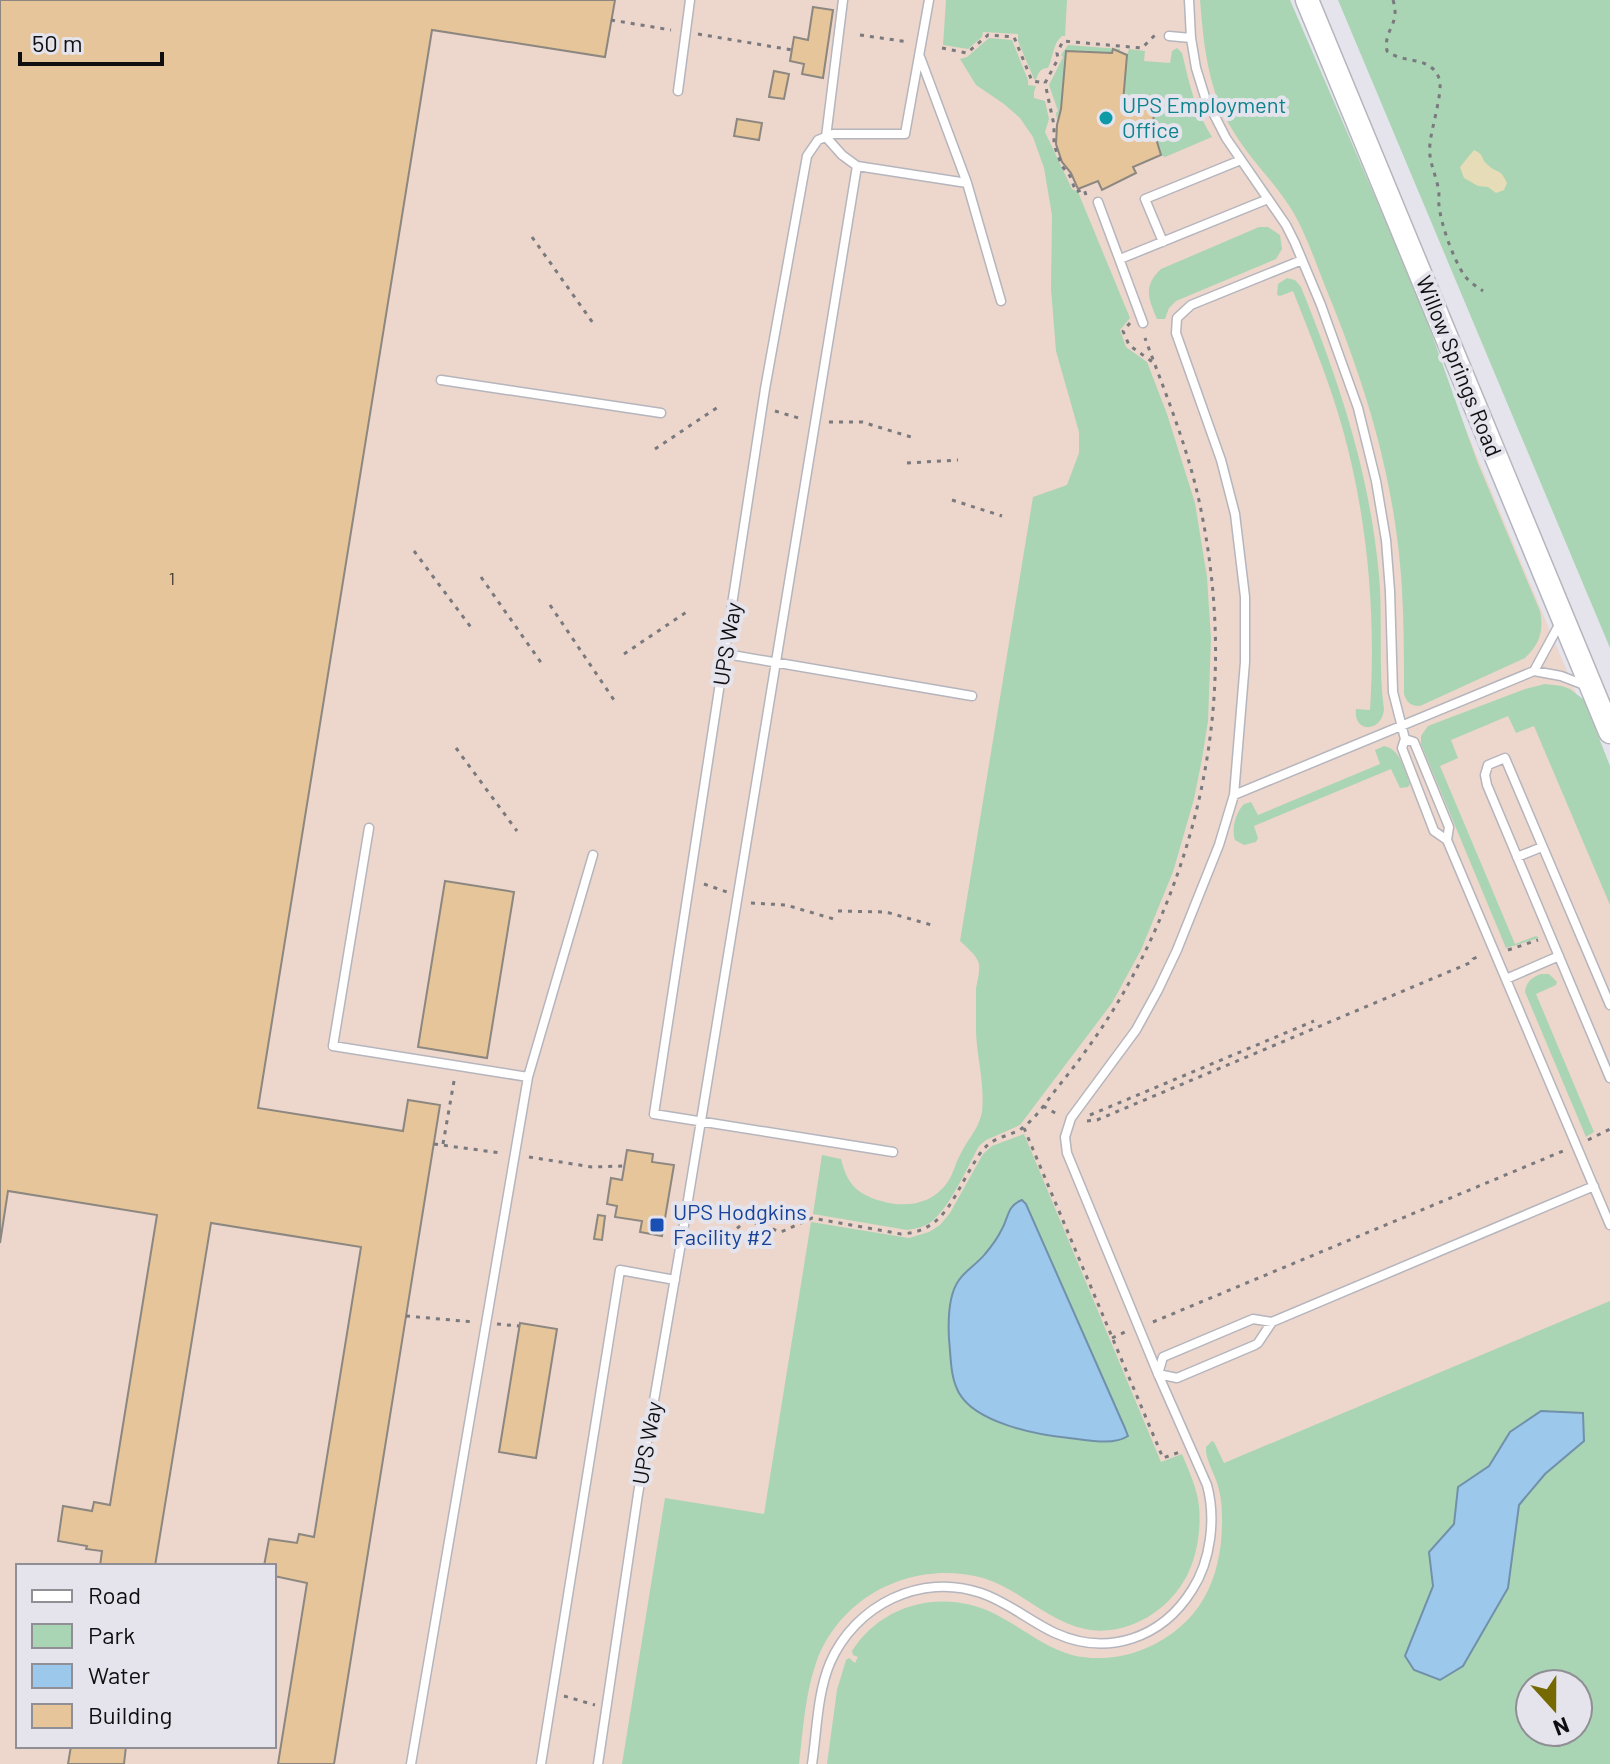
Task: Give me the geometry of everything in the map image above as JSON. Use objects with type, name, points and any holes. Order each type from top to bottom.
[{"type":"main road","name":"Willow Springs Road","points":[[1307,0],[1610,732]]},
{"type":"lane","points":[[678,91],[690,0]]},
{"type":"lane","points":[[843,0],[826,137],[857,166],[967,183]]},
{"type":"lane","points":[[826,137],[833,134],[905,134],[929,0]]},
{"type":"lane","points":[[1189,0],[1191,38],[1205,97],[1226,138],[1286,225],[1351,387],[1368,446],[1384,525],[1393,692],[1405,739],[1402,748],[1434,831],[1447,840]]},
{"type":"lane","points":[[1169,36],[1191,38]]},
{"type":"lane","points":[[920,56],[967,183],[1001,301]]},
{"type":"lane","name":"UPS Way","points":[[826,137],[818,140],[807,156],[762,408],[654,1114],[893,1152]]},
{"type":"lane","points":[[1163,242],[1145,199],[1241,160]]},
{"type":"lane","name":"UPS Way","points":[[598,1764],[638,1494],[857,166]]},
{"type":"lane","points":[[1120,259],[1268,199]]},
{"type":"lane","points":[[1098,202],[1143,323]]},
{"type":"lane","points":[[812,1764],[829,1665],[851,1629],[867,1613],[890,1599],[913,1590],[961,1588],[996,1599],[1052,1632],[1082,1642],[1096,1644],[1131,1639],[1170,1618],[1184,1603],[1195,1586],[1209,1548],[1211,1513],[1207,1485],[1067,1153],[1065,1137],[1071,1118],[1127,1044],[1158,990],[1219,845],[1234,795],[1245,662],[1245,597],[1235,514],[1221,460],[1176,333],[1177,318],[1191,305],[1302,260]]},
{"type":"lane","points":[[441,380],[661,413]]},
{"type":"lane","points":[[1534,671],[1563,618]]},
{"type":"lane","points":[[726,654],[972,696]]},
{"type":"lane","points":[[1234,795],[1534,671],[1561,676],[1592,688]]},
{"type":"lane","points":[[1405,739],[1414,742],[1449,827],[1447,840],[1610,1225]]},
{"type":"lane","points":[[1610,1005],[1505,758],[1488,765],[1485,775],[1487,785],[1610,1078]]},
{"type":"lane","points":[[369,828],[333,1046],[528,1077]]},
{"type":"lane","points":[[1517,857],[1542,847]]},
{"type":"lane","points":[[411,1764],[528,1077],[593,855]]},
{"type":"lane","points":[[1506,979],[1559,956]]},
{"type":"lane","points":[[1158,1374],[1163,1357],[1253,1319],[1272,1322],[1594,1186]]},
{"type":"lane","points":[[541,1764],[620,1270],[675,1280]]},
{"type":"lane","points":[[1158,1374],[1177,1378],[1255,1345],[1272,1322]]},
{"type":"path","points":[[1393,0],[1396,17],[1386,42],[1387,51],[1394,56],[1429,65],[1441,80],[1429,154],[1438,187],[1439,205],[1457,261],[1469,281],[1483,291]]},
{"type":"path","points":[[611,20],[792,50]]},
{"type":"path","points":[[942,48],[967,53],[988,35],[1014,37],[1032,81],[1045,83],[1058,59],[1057,53],[1063,41],[1142,48],[1156,34]]},
{"type":"path","points":[[860,35],[909,42]]},
{"type":"path","points":[[532,237],[593,323]]},
{"type":"path","points":[[681,1243],[721,1242],[747,1220],[781,1232],[812,1218],[901,1234],[926,1230],[945,1211],[981,1152],[997,1139],[1024,1128],[1043,1106],[1080,1060],[1130,983],[1168,903],[1198,810],[1216,678],[1212,576],[1201,508],[1184,443],[1143,333],[1143,323]]},
{"type":"path","points":[[655,449],[721,405]]},
{"type":"path","points":[[762,408],[815,422],[862,422],[911,437]]},
{"type":"path","points":[[907,463],[958,460]]},
{"type":"path","points":[[952,500],[1002,516]]},
{"type":"path","points":[[414,551],[473,630]]},
{"type":"path","points":[[481,577],[542,664]]},
{"type":"path","points":[[550,605],[616,703]]},
{"type":"path","points":[[624,654],[688,611]]},
{"type":"path","points":[[456,748],[517,831]]},
{"type":"path","points":[[691,879],[737,899],[786,905],[837,920]]},
{"type":"path","points":[[838,911],[886,912],[935,926]]},
{"type":"path","points":[[1314,1021],[1083,1120],[1097,1120],[1485,954],[1514,949],[1539,939]]},
{"type":"path","points":[[443,1145],[456,1066]]},
{"type":"path","points":[[1043,1106],[1071,1118]]},
{"type":"path","points":[[1024,1128],[1163,1458],[1180,1452]]},
{"type":"path","points":[[1112,1338],[1610,1129]]},
{"type":"path","points":[[406,1316],[519,1326]]},
{"type":"path","points":[[553,1693],[607,1708]]},
{"type":"shaded area","points":[[0,0],[1286,0],[1610,774],[1610,1764],[0,1764]]},
{"type":"green space","points":[[946,0],[1067,0],[1065,36],[1057,43],[1048,68],[1040,71],[1036,80],[1018,41],[1018,34],[983,32],[982,37],[968,49],[943,45]]},
{"type":"green space","points":[[1200,0],[1290,0],[1420,301],[1477,461],[1540,611],[1540,636],[1525,658],[1420,706],[1406,700],[1404,694],[1399,550],[1385,470],[1361,382],[1299,223],[1243,145],[1219,102],[1206,52]]},
{"type":"green space","points":[[1338,0],[1610,0],[1610,648]]},
{"type":"green space","points":[[989,38],[1012,40],[1028,85],[1036,86],[1034,98],[1045,101],[1049,119],[1045,132],[1072,189],[1078,192],[1130,318],[1120,330],[1126,347],[1147,362],[1167,414],[1195,503],[1207,577],[1211,639],[1208,721],[1194,799],[1173,872],[1141,950],[1112,1003],[1020,1125],[979,1146],[938,1216],[926,1225],[907,1230],[813,1214],[822,1155],[841,1159],[850,1181],[865,1195],[890,1203],[917,1203],[933,1196],[947,1183],[976,1129],[982,1112],[976,1032],[979,964],[974,954],[960,941],[1033,497],[1067,485],[1079,453],[1079,432],[1056,351],[1051,289],[1052,215],[1044,168],[1033,137],[1020,118],[976,85],[960,59],[967,57]]},
{"type":"green space","points":[[1068,45],[1120,49],[1120,52],[1113,49],[1112,53],[1066,51],[1061,109],[1057,120],[1058,111],[1049,85]]},
{"type":"green space","points":[[1177,48],[1182,53],[1197,107],[1212,137],[1165,157],[1161,155],[1154,132],[1153,104],[1123,102],[1127,55],[1129,49],[1145,51],[1144,61],[1170,63],[1172,51]]},
{"type":"green space","points":[[1259,227],[1268,227],[1280,235],[1282,249],[1276,259],[1176,301],[1165,319],[1157,319],[1151,305],[1149,287],[1161,269]]},
{"type":"green space","points":[[1287,278],[1295,280],[1301,287],[1328,358],[1351,428],[1368,499],[1379,575],[1384,710],[1378,723],[1368,727],[1359,723],[1356,717],[1356,709],[1370,710],[1372,675],[1371,604],[1359,499],[1338,412],[1293,291],[1277,295],[1278,284]]},
{"type":"green space","points":[[1545,684],[1570,689],[1588,703],[1610,766],[1610,905],[1534,726],[1516,733],[1508,716],[1451,740],[1458,758],[1440,766],[1515,944],[1536,936],[1539,938],[1506,948],[1421,744],[1421,736],[1428,726]]},
{"type":"green space","points":[[1384,746],[1398,756],[1410,784],[1408,787],[1400,788],[1391,769],[1254,826],[1258,838],[1256,842],[1244,845],[1235,840],[1235,821],[1244,804],[1251,802],[1258,815],[1380,764],[1375,750]]},
{"type":"green space","points":[[1541,974],[1549,974],[1557,982],[1536,994],[1594,1132],[1586,1137],[1525,992],[1530,980]]},
{"type":"green space","points":[[1024,1134],[1161,1462],[1182,1454],[1196,1493],[1200,1522],[1195,1556],[1182,1585],[1147,1618],[1132,1625],[1101,1631],[1071,1625],[1009,1589],[983,1578],[957,1573],[906,1579],[861,1601],[827,1639],[809,1688],[799,1764],[622,1764],[665,1498],[764,1514],[811,1222],[909,1238],[929,1232],[950,1213],[983,1154],[992,1146]],"holes":[[[1013,1204],[1026,1204],[1128,1436],[959,1279],[993,1243]]]},
{"type":"green space","points":[[1610,1301],[1610,1764],[827,1764],[837,1690],[846,1660],[849,1658],[855,1663],[858,1657],[852,1651],[865,1634],[898,1611],[917,1604],[957,1602],[997,1615],[1052,1647],[1090,1658],[1109,1658],[1136,1652],[1181,1627],[1205,1596],[1218,1559],[1221,1502],[1206,1452],[1206,1447],[1214,1442],[1224,1463]],"holes":[[[1510,1432],[1584,1441],[1545,1474],[1519,1505],[1508,1588],[1463,1666],[1405,1656],[1433,1586],[1429,1552],[1454,1524],[1458,1487],[1489,1466]]]},
{"type":"sand","points":[[1474,150],[1502,175],[1507,183],[1504,190],[1496,193],[1464,178],[1460,167]]},
{"type":"water","points":[[1022,1200],[1124,1426],[1128,1436],[1122,1439],[1092,1441],[1008,1426],[967,1403],[956,1387],[951,1367],[949,1332],[955,1286],[994,1242],[1011,1208]]},
{"type":"water","points":[[1541,1411],[1583,1413],[1584,1441],[1545,1474],[1519,1505],[1508,1588],[1463,1666],[1440,1680],[1414,1670],[1405,1656],[1433,1586],[1429,1552],[1454,1524],[1458,1487],[1489,1466],[1510,1432]]},
{"type":"building","points":[[0,0],[615,0],[605,57],[432,30],[258,1108],[403,1131],[408,1100],[440,1105],[334,1764],[278,1764],[307,1583],[276,1576],[276,1564],[264,1564],[269,1539],[297,1543],[299,1534],[314,1537],[361,1247],[211,1223],[155,1564],[100,1564],[102,1551],[58,1541],[63,1506],[92,1511],[94,1502],[110,1505],[157,1215],[8,1191],[0,1243]]},
{"type":"building","points":[[813,7],[833,10],[823,78],[802,74],[804,64],[790,61],[794,37],[808,40]]},
{"type":"building","name":"UPS Employment Office","points":[[1113,49],[1127,55],[1123,102],[1153,104],[1154,132],[1161,155],[1133,167],[1136,173],[1102,190],[1098,181],[1078,189],[1062,162],[1056,144],[1066,51],[1112,53]]},
{"type":"building","points":[[774,71],[789,74],[784,99],[769,97]]},
{"type":"building","points":[[737,119],[762,123],[759,140],[734,136]]},
{"type":"building","points":[[445,881],[514,892],[487,1058],[418,1047]]},
{"type":"building","points":[[627,1150],[653,1154],[652,1162],[674,1165],[662,1236],[640,1232],[642,1221],[615,1217],[617,1206],[607,1204],[611,1178],[622,1180]]},
{"type":"building","points":[[598,1215],[605,1216],[602,1240],[594,1239]]},
{"type":"building","points":[[520,1323],[557,1329],[536,1458],[499,1452]]},
{"type":"building","points":[[71,1748],[126,1748],[124,1764],[68,1764]]},
{"type":"place","name":"UPS Employment Office","points":[[1106,118]]},
{"type":"place","name":"UPS Hodgkins Facility #2","points":[[657,1225]]}]
